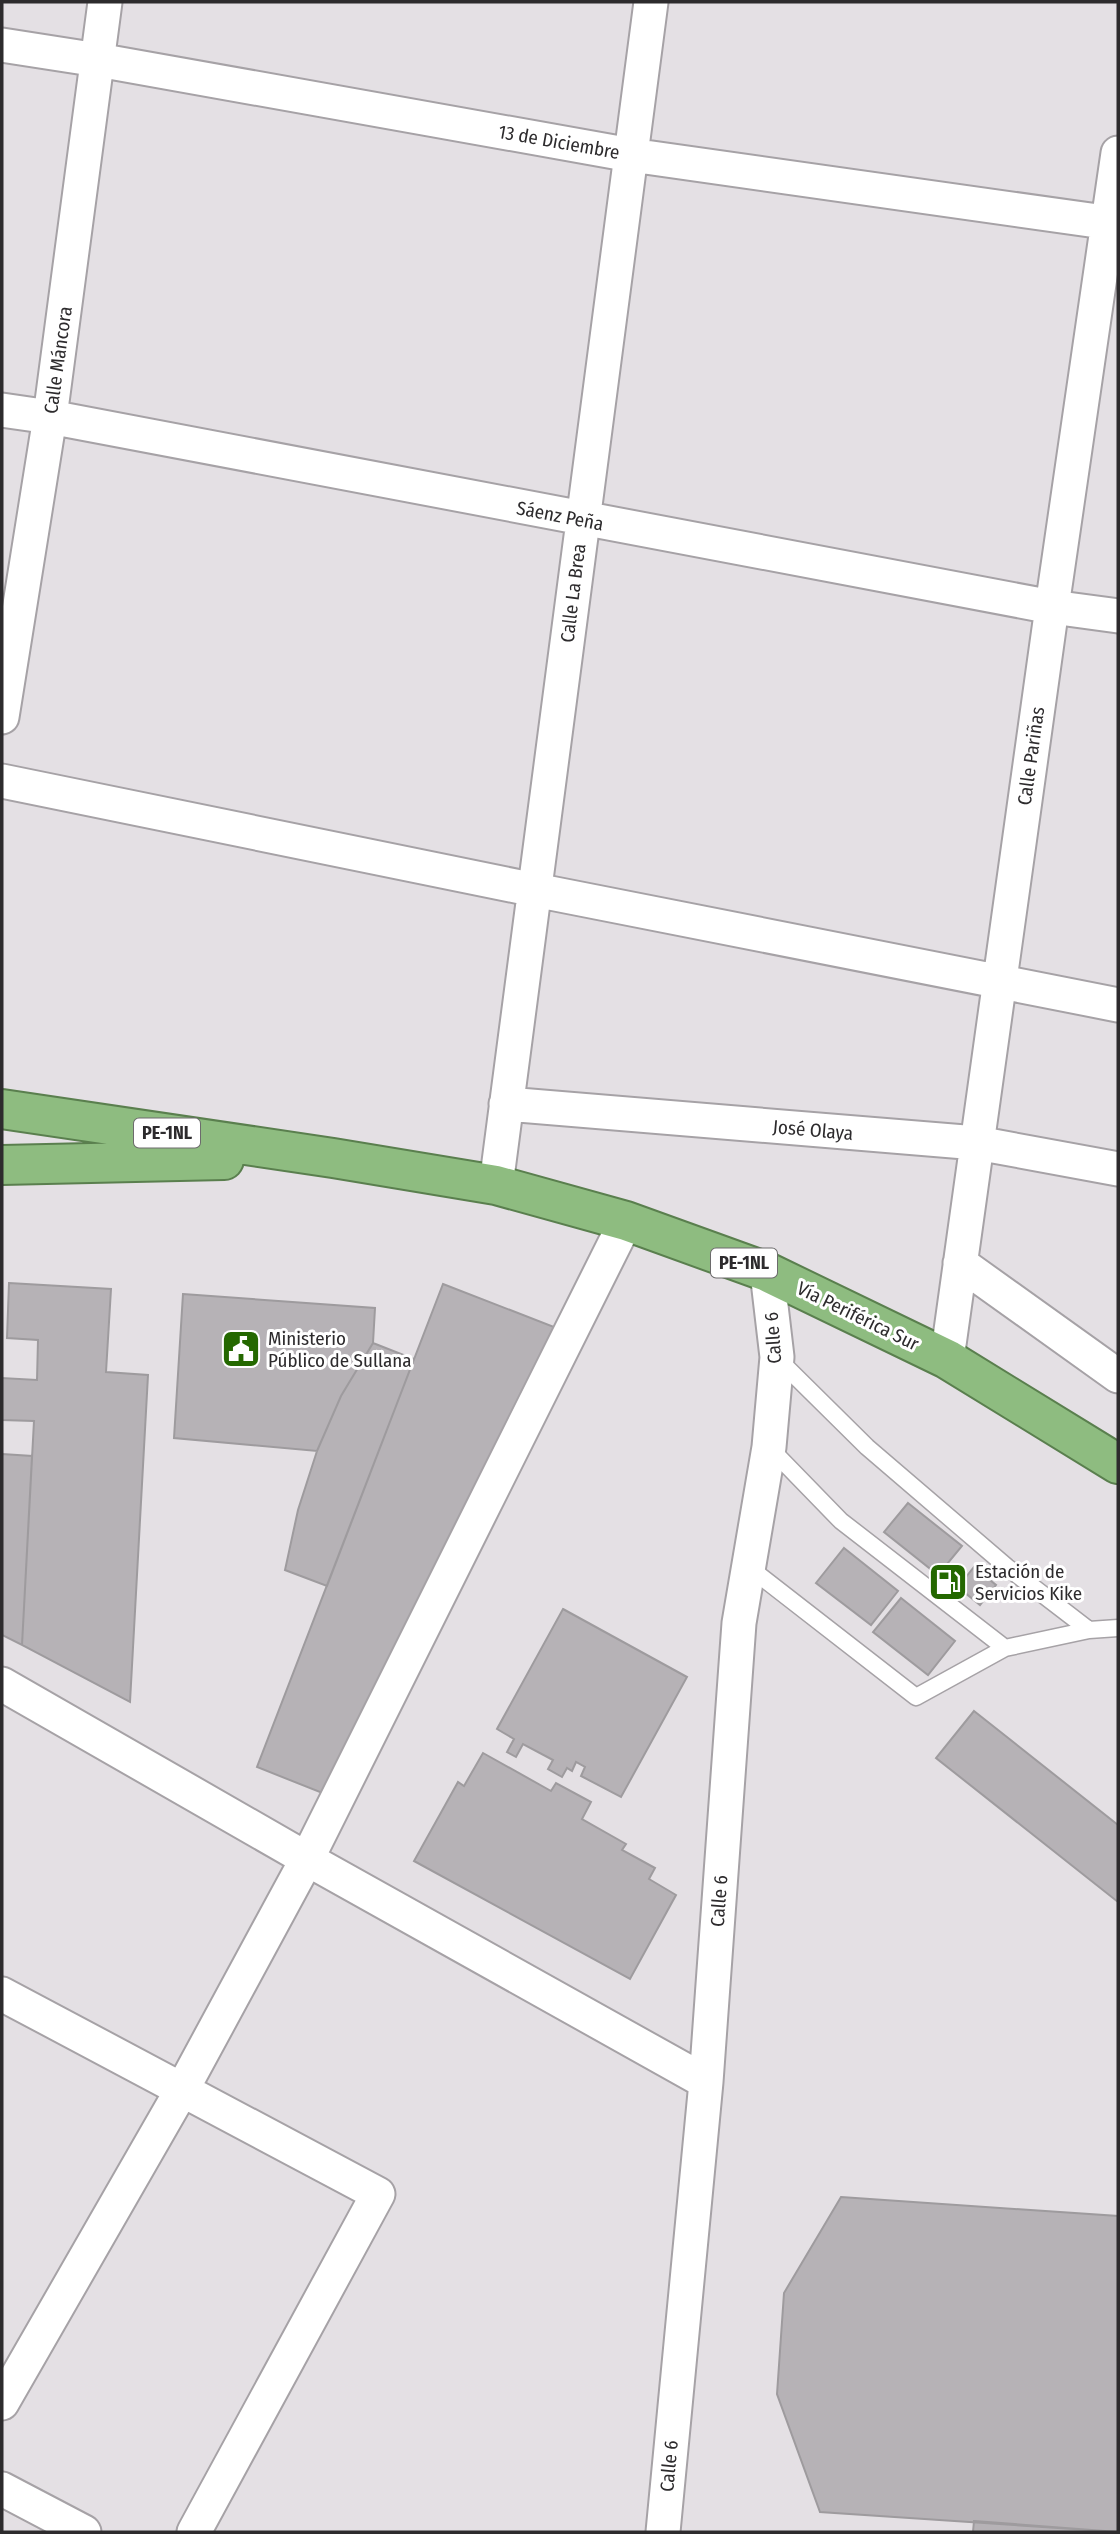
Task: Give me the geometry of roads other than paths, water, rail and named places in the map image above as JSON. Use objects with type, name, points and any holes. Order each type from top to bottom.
[{"type":"highway","name":"Vía Periférica Sur","points":[[2,1109],[333,1157],[496,1185],[626,1221],[767,1272],[947,1359],[1118,1464]]},
{"type":"highway","name":"Vía Periférica Sur","points":[[2,1165],[333,1157]]},
{"type":"street","name":"Calle Máncora","points":[[2,717],[50,417],[105,2]]},
{"type":"street","name":"Calle La Brea","points":[[496,1185],[652,2]]},
{"type":"street","name":"13 de Diciembre","points":[[2,46],[97,60],[631,155],[1113,223]]},
{"type":"street","name":"Calle Pariñas","points":[[947,1359],[1052,607],[1113,223],[1118,153]]},
{"type":"street","name":"Sáenz Peña","points":[[2,410],[1052,607],[1118,616]]},
{"type":"street","points":[[2,781],[1118,1005]]},
{"type":"street","name":"José Olaya","points":[[506,1104],[977,1143],[1118,1169]]},
{"type":"street","points":[[2,2403],[183,2088],[307,1859],[626,1221]]},
{"type":"street","points":[[960,1263],[1118,1376]]},
{"type":"street","name":"Calle 6","points":[[663,2532],[706,2082],[739,1623],[769,1447],[777,1357],[767,1272]]},
{"type":"street","points":[[2,1684],[307,1859],[706,2082]]},
{"type":"street","points":[[2,1994],[378,2194],[194,2532]]},
{"type":"street","points":[[2,2489],[84,2532]]},
{"type":"lane","points":[[777,1357],[867,1447],[1007,1567],[1089,1630]]},
{"type":"lane","points":[[769,1447],[841,1521],[1005,1648]]},
{"type":"lane","points":[[750,1568],[916,1697],[1005,1648],[1089,1630],[1118,1628]]},
{"type":"place","name":"Ministerio Público de Sullana","points":[[241,1349]]},
{"type":"place","name":"Estación de Servicios Kike","points":[[948,1582]]}]
